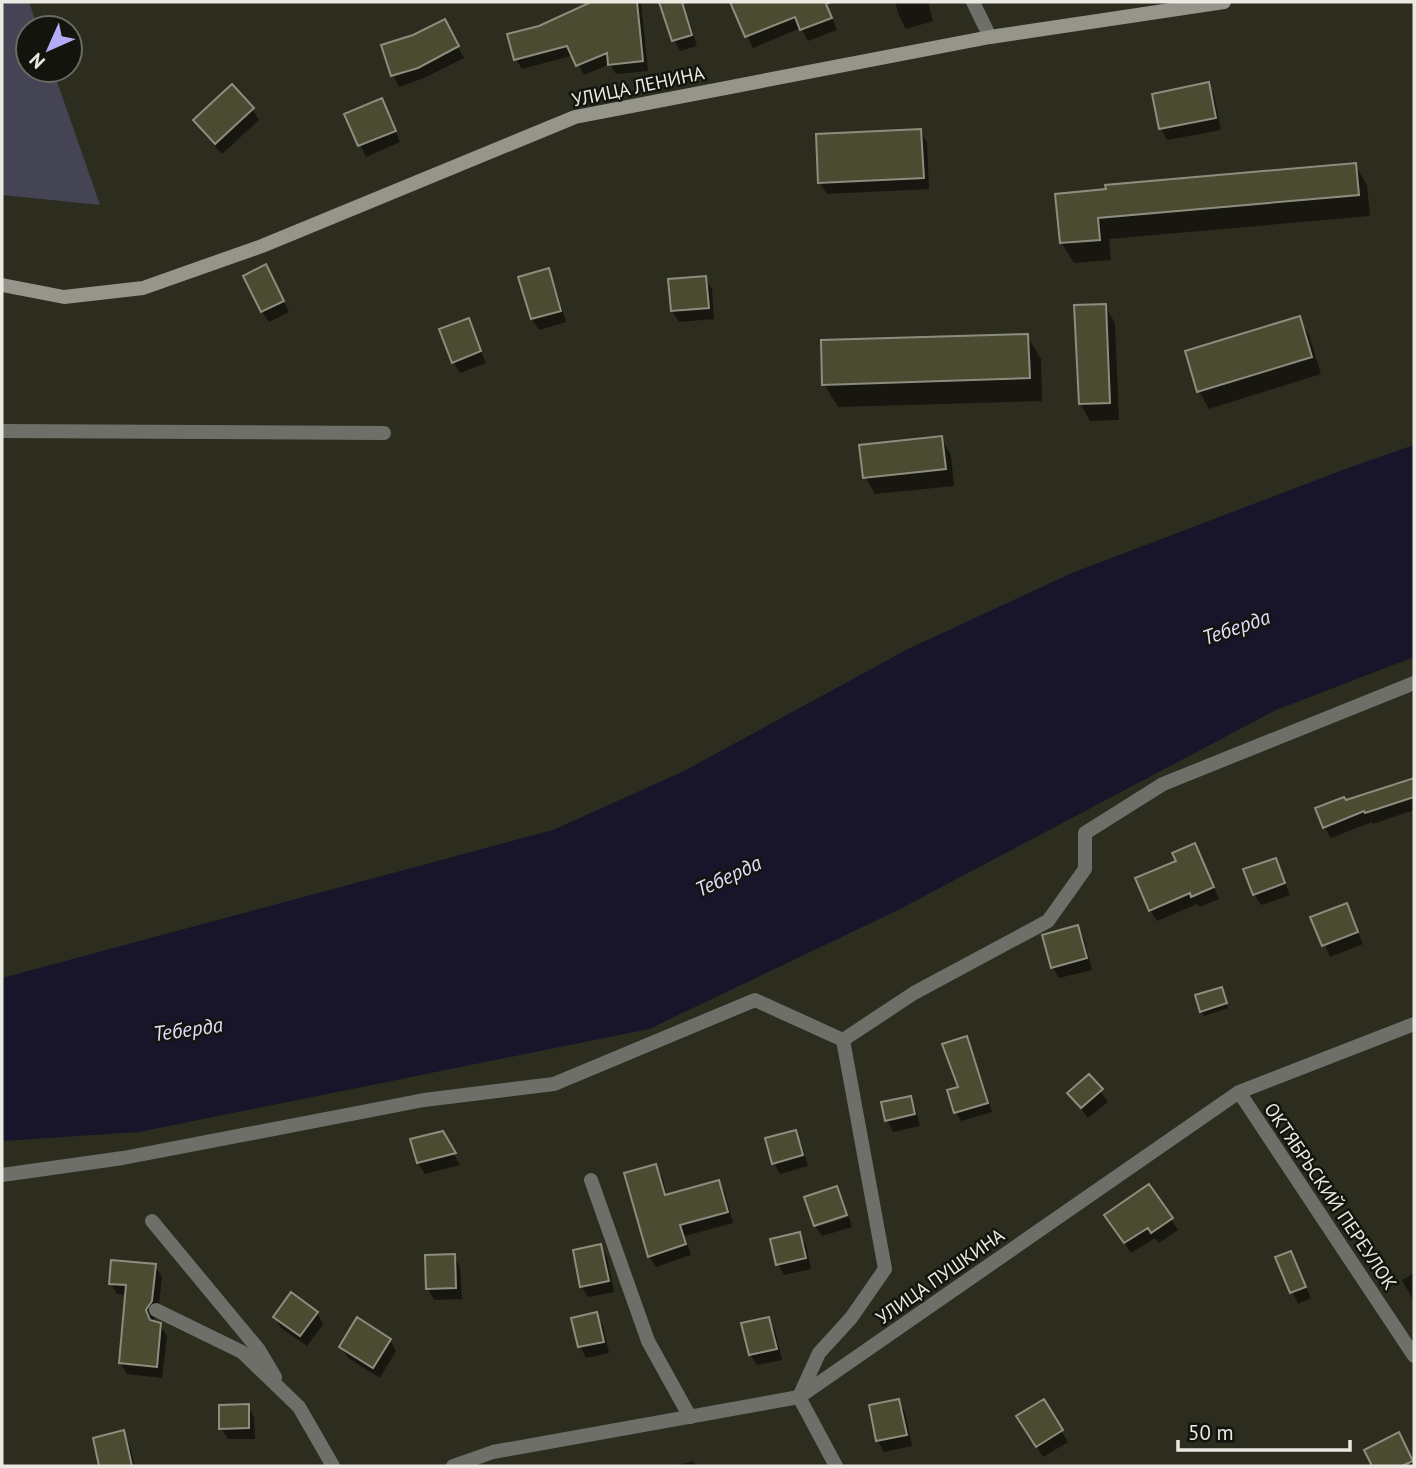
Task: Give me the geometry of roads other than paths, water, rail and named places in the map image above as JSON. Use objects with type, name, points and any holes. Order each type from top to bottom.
[{"type":"main road","name":"УЛИЦА ЛЕНИНА","points":[[2,285],[64,297],[143,288],[262,246],[575,117],[990,37],[1221,2]]},
{"type":"street","points":[[973,2],[990,37]]},
{"type":"street","points":[[2,431],[384,433]]},
{"type":"street","points":[[843,1040],[914,993],[1048,921],[1085,869],[1085,833],[1163,784],[1414,683]]},
{"type":"street","points":[[2,1175],[123,1158],[424,1100],[554,1084],[755,1000],[843,1040]]},
{"type":"street","name":"УЛИЦА ПУШКИНА","points":[[453,1466],[480,1462],[493,1451],[799,1397],[1239,1092],[1414,1024]]},
{"type":"street","points":[[836,1466],[799,1397],[819,1353],[851,1318],[885,1269],[843,1040]]},
{"type":"street","name":"ОКТЯБРЬСКИЙ ПЕРЕУЛОК","points":[[1239,1092],[1414,1356]]},
{"type":"street","points":[[591,1180],[648,1341],[690,1416]]},
{"type":"street","points":[[152,1221],[259,1350],[285,1394]]},
{"type":"street","points":[[156,1310],[242,1352],[299,1407],[333,1466]]},
{"type":"water","name":"Теберда","points":[[1414,445],[1414,657],[1276,710],[896,911],[649,1029],[139,1132],[2,1141],[2,978],[553,830],[684,771],[908,649],[1072,573]]}]
